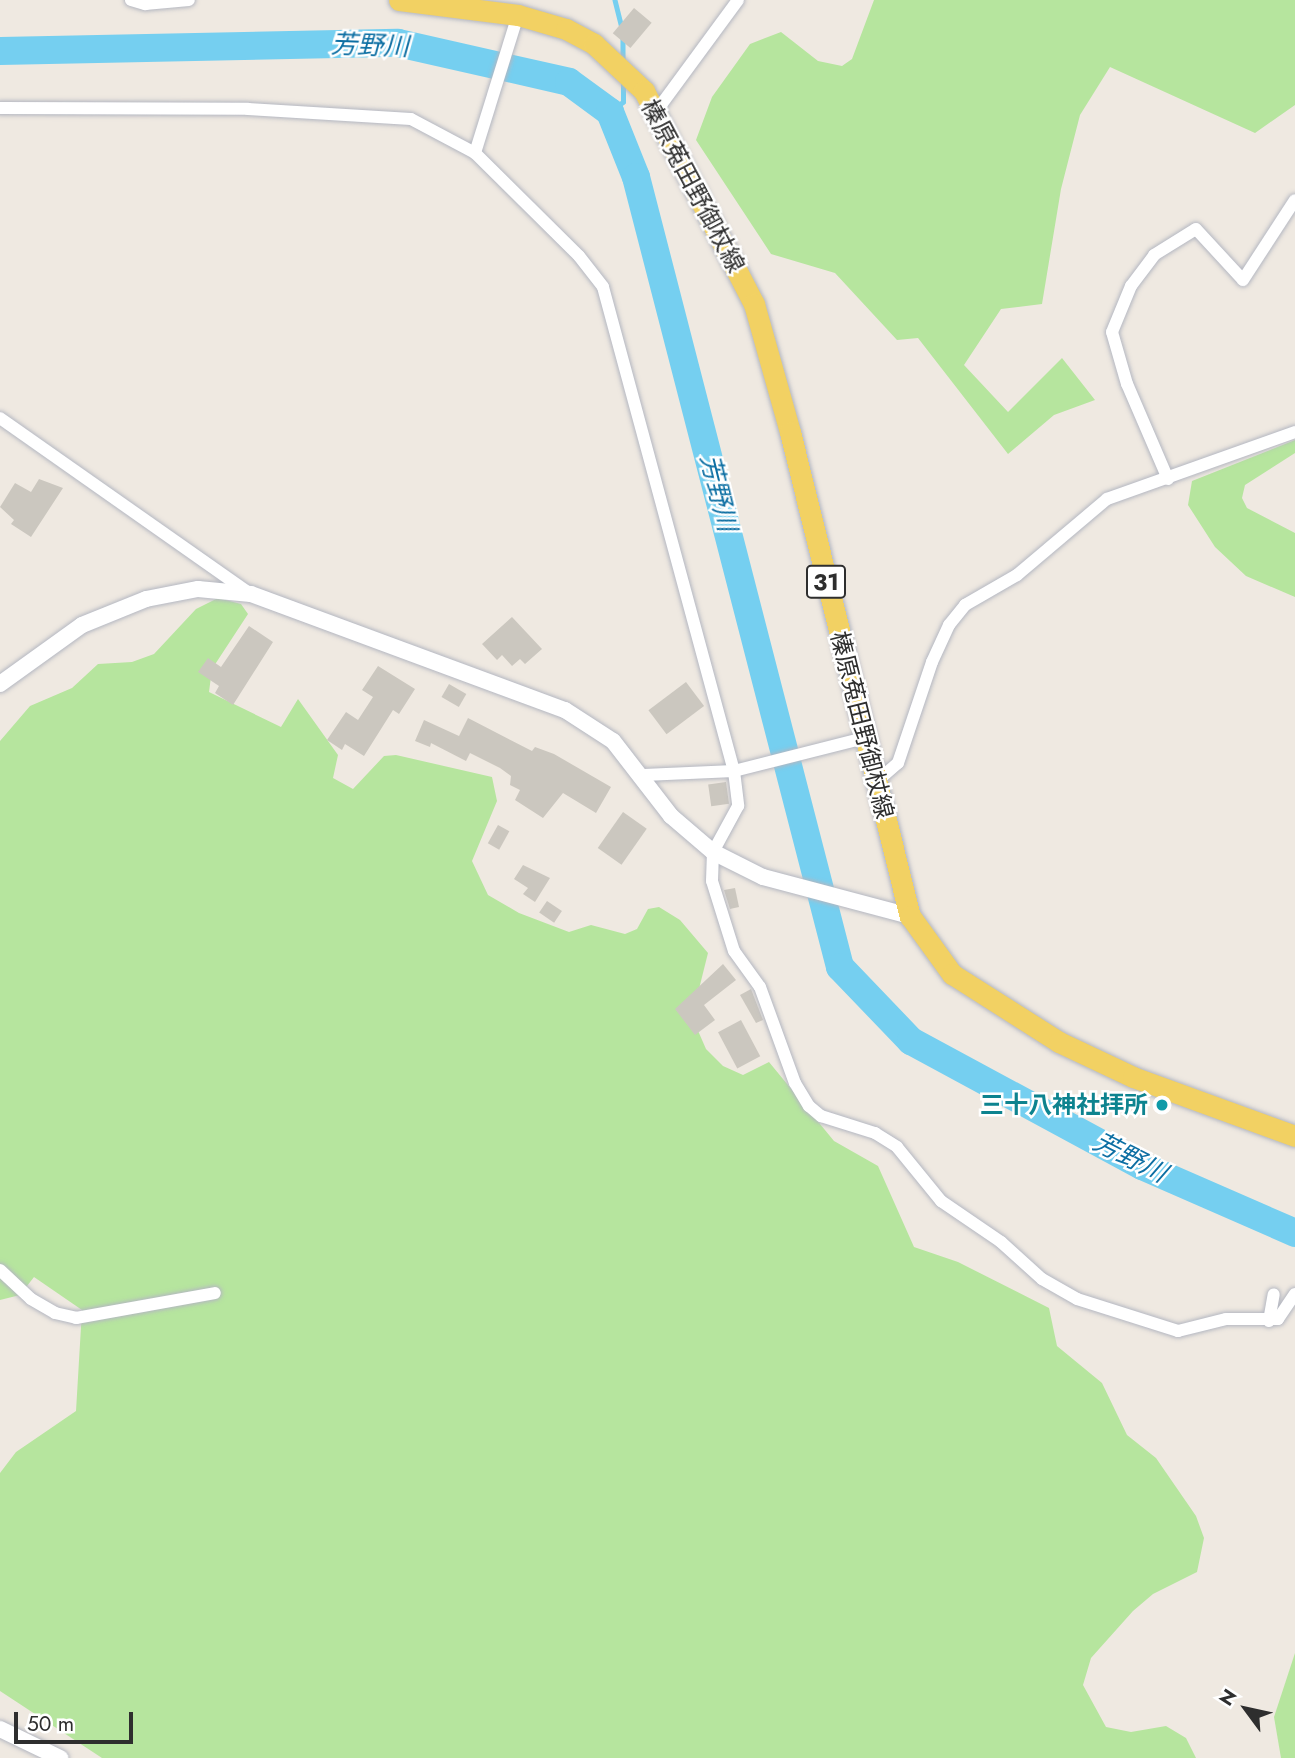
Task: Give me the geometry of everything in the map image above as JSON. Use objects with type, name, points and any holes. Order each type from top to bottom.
[{"type":"main road","name":"榛原菟田野御杖線","points":[[399,0],[517,24],[566,29],[594,44],[643,91],[754,304],[790,432],[858,739],[876,782],[905,915],[951,974],[1059,1042],[1133,1077],[1295,1136]]},
{"type":"street","points":[[131,0],[189,0]]},
{"type":"street","points":[[655,113],[738,0]]},
{"type":"street","points":[[475,153],[517,24]]},
{"type":"street","points":[[0,108],[248,109],[411,119],[475,153],[579,256],[603,287],[734,771],[738,806],[713,852],[712,881],[734,951],[760,987],[794,1083],[821,1116],[876,1133],[897,1147],[941,1200],[1001,1242],[1042,1279],[1077,1299],[1178,1331],[1226,1319],[1278,1319],[1295,1294]]},
{"type":"street","points":[[1168,479],[1127,384],[1112,332],[1131,286],[1154,255],[1196,229],[1243,280],[1295,200]]},
{"type":"street","points":[[0,418],[251,594]]},
{"type":"street","points":[[876,782],[898,763],[932,662],[949,625],[965,605],[1017,575],[1107,499],[1295,432]]},
{"type":"street","points":[[0,684],[82,625],[146,599],[198,589],[251,594],[565,709],[613,741],[644,775],[671,816],[713,852],[763,877],[905,915]]},
{"type":"street","points":[[644,775],[734,771],[858,739]]},
{"type":"street","points":[[0,1270],[31,1299],[55,1313],[76,1318],[215,1293]]},
{"type":"street","points":[[1269,1321],[1274,1294]]},
{"type":"street","points":[[0,1729],[60,1758]]},
{"type":"green space","points":[[874,0],[1295,0],[1295,105],[1255,133],[1110,67],[1080,115],[1061,189],[1042,304],[1001,309],[964,365],[1008,412],[1062,358],[1095,400],[1054,415],[1008,454],[918,338],[897,340],[835,273],[771,254],[696,140],[712,97],[750,44],[781,32],[818,61],[842,66],[852,59]]},
{"type":"green space","points":[[1295,440],[1295,453],[1245,485],[1242,498],[1247,508],[1295,533],[1295,597],[1246,576],[1215,547],[1188,505],[1192,481]]},
{"type":"green space","points":[[218,598],[241,604],[248,614],[212,669],[209,692],[281,727],[298,699],[338,755],[333,778],[353,789],[384,756],[396,755],[492,777],[497,801],[472,861],[488,895],[519,913],[569,932],[591,925],[625,934],[637,929],[648,909],[659,907],[680,920],[708,953],[692,1017],[706,1049],[723,1066],[743,1075],[769,1062],[834,1141],[878,1166],[914,1247],[958,1262],[1049,1308],[1057,1346],[1102,1383],[1127,1435],[1156,1458],[1196,1516],[1204,1538],[1197,1572],[1153,1594],[1133,1611],[1091,1658],[1083,1685],[1106,1727],[1131,1732],[1166,1726],[1186,1738],[1196,1758],[102,1758],[0,1691],[0,1473],[16,1452],[76,1411],[82,1310],[34,1277],[20,1295],[0,1300],[0,741],[30,706],[72,688],[98,664],[132,662],[154,654],[196,609]]},
{"type":"green space","points":[[1295,1653],[1295,1758],[1281,1758],[1274,1717]]},
{"type":"building","points":[[634,8],[652,23],[630,48],[613,33]]},
{"type":"building","points":[[39,479],[63,488],[31,537],[11,524],[14,520],[0,507],[15,483],[31,492]]},
{"type":"building","points":[[512,617],[542,649],[525,664],[520,659],[512,666],[502,655],[497,660],[482,644]]},
{"type":"building","points":[[249,626],[273,642],[233,705],[215,693],[219,686],[198,672],[208,658],[221,667]]},
{"type":"building","points":[[378,666],[415,689],[399,714],[393,710],[364,756],[345,744],[342,750],[327,740],[346,712],[358,720],[373,697],[362,690]]},
{"type":"building","points":[[686,682],[704,706],[667,734],[648,710]]},
{"type":"building","points":[[449,684],[466,694],[459,707],[442,697]]},
{"type":"building","points":[[468,718],[532,751],[535,747],[554,754],[611,787],[596,813],[563,793],[543,818],[515,800],[520,790],[510,785],[511,776],[500,768],[470,753],[466,761],[431,743],[430,747],[415,741],[424,720],[459,736]]},
{"type":"building","points":[[726,782],[729,804],[711,806],[708,785]]},
{"type":"building","points":[[623,812],[647,829],[622,865],[598,848]]},
{"type":"building","points":[[498,825],[509,831],[499,850],[488,843]]},
{"type":"building","points":[[523,865],[550,878],[535,902],[523,894],[528,888],[514,879]]},
{"type":"building","points":[[735,888],[739,907],[730,909],[724,890]]},
{"type":"building","points":[[547,901],[562,911],[554,923],[539,913]]},
{"type":"building","points":[[723,964],[736,980],[704,1005],[715,1020],[695,1035],[675,1009]]},
{"type":"building","points":[[751,989],[763,1020],[756,1023],[740,995]]},
{"type":"building","points":[[741,1020],[760,1056],[737,1068],[718,1032]]},
{"type":"waterway","points":[[615,0],[622,29]]},
{"type":"waterway","points":[[623,38],[623,61]]},
{"type":"waterway","name":"芳野川","points":[[0,51],[398,43],[569,82],[610,112],[636,177],[840,967],[911,1041],[1142,1166],[1295,1233]]},
{"type":"waterway","points":[[610,112],[623,102],[623,80]]},
{"type":"place","name":"三十八神社拝所","points":[[1162,1105]]}]
